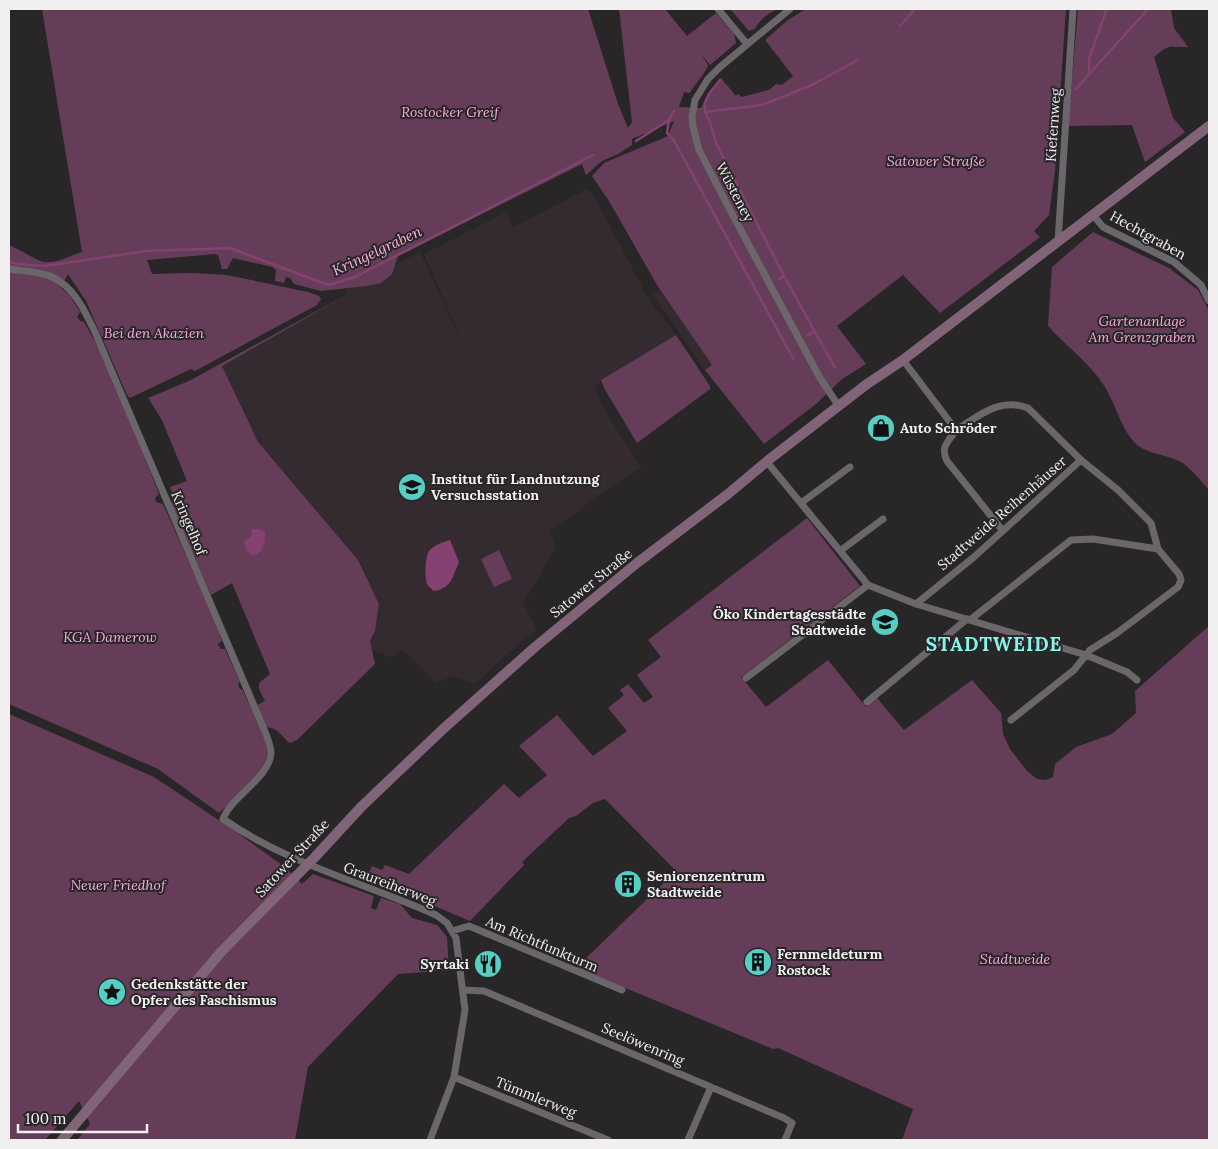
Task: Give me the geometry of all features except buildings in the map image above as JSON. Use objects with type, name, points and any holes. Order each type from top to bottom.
[{"type":"main road","name":"Satower Straße","points":[[62,1140],[220,952],[308,865],[366,802],[480,695],[637,562],[712,506],[874,378],[903,360],[1209,126]]},
{"type":"street","points":[[718,9],[747,44]]},
{"type":"street","name":"Wüsteney","points":[[790,9],[708,79],[698,93],[692,117],[694,135],[703,158],[730,210],[820,378],[838,406]]},
{"type":"street","name":"Kiefernweg","points":[[1058,242],[1073,9]]},
{"type":"street","name":"Hechtgraben","points":[[1092,215],[1103,227],[1174,262],[1201,285],[1209,301]]},
{"type":"street","name":"Kringelhof","points":[[9,270],[51,276],[62,283],[80,302],[95,332],[266,734],[271,756],[267,766],[262,774],[232,803],[223,819]]},
{"type":"street","points":[[903,360],[956,430]]},
{"type":"street","points":[[1003,531],[947,461],[943,453],[956,430],[994,407],[1007,403],[1020,404],[1028,408],[1081,460]]},
{"type":"street","name":"Stadtweide Reihenhäuser","points":[[916,604],[1003,531],[1081,460],[1118,490],[1151,522],[1158,549],[1179,574],[1181,580],[1178,587],[1117,633],[1090,650],[1074,670],[1011,720]]},
{"type":"street","points":[[767,462],[868,585],[916,604],[1086,655],[1127,672],[1137,680]]},
{"type":"street","points":[[801,503],[850,467]]},
{"type":"street","points":[[840,551],[883,519]]},
{"type":"street","points":[[867,702],[1071,540],[1093,539],[1158,549]]},
{"type":"street","points":[[746,678],[868,585]]},
{"type":"street","name":"Graureiherweg","points":[[223,819],[257,842],[308,865],[436,914],[452,931],[458,946],[464,990],[464,1022],[454,1077],[430,1140]]},
{"type":"street","name":"Am Richtfunkturm","points":[[452,931],[468,926],[622,990]]},
{"type":"street","name":"Seelöwenring","points":[[464,990],[484,991],[792,1123],[785,1140]]},
{"type":"street","name":"Tümmlerweg","points":[[454,1077],[608,1140]]},
{"type":"street","points":[[688,1140],[711,1087]]},
{"type":"shaded area","name":"Institut für Landnutzung Versuchsstation","points":[[587,189],[594,196],[648,298],[676,335],[601,380],[595,388],[605,411],[642,468],[622,479],[549,532],[556,547],[523,603],[537,631],[520,642],[475,684],[452,676],[436,683],[402,649],[391,657],[372,650],[370,641],[375,631],[379,604],[358,560],[258,442],[222,366],[226,361],[347,294],[346,290],[420,252],[471,361],[424,254],[506,212],[512,228]]},
{"type":"shaded area","points":[[660,289],[712,365],[705,370],[652,294]]},
{"type":"shaded area","points":[[252,529],[259,529],[265,532],[265,536],[261,550],[252,556],[246,549],[244,542],[251,536]]},
{"type":"shaded area","points":[[450,540],[459,562],[448,585],[434,591],[428,586],[426,579],[428,554],[433,547]]},
{"type":"green space","points":[[42,9],[588,9],[618,104],[628,128],[632,122],[619,9],[665,9],[687,36],[716,13],[734,34],[736,43],[710,65],[701,54],[708,65],[707,68],[690,93],[684,92],[679,107],[701,108],[708,93],[721,78],[736,96],[738,94],[742,97],[769,90],[776,84],[782,85],[793,76],[765,40],[788,20],[806,9],[1066,9],[1055,171],[1049,215],[1034,231],[1040,237],[940,313],[903,275],[837,326],[866,364],[842,379],[816,404],[764,444],[705,370],[712,365],[657,285],[609,201],[592,176],[604,163],[668,136],[674,121],[632,139],[632,145],[602,161],[586,175],[582,164],[398,256],[392,274],[381,283],[321,291],[294,284],[290,278],[286,277],[284,283],[275,281],[276,270],[272,267],[233,258],[227,269],[222,269],[218,255],[215,254],[147,260],[152,274],[191,273],[227,275],[308,292],[319,296],[321,299],[317,305],[195,371],[191,369],[130,398],[86,301],[68,274],[59,286],[70,296],[80,312],[77,317],[80,321],[84,322],[98,347],[159,494],[155,498],[156,502],[163,504],[214,618],[222,641],[218,644],[221,649],[225,649],[240,682],[238,684],[240,689],[242,689],[253,711],[266,744],[266,759],[256,777],[219,813],[158,769],[9,704],[9,245],[44,262],[58,261],[82,252]]},
{"type":"green space","points":[[727,9],[777,9],[764,17],[755,29],[749,31],[732,11]]},
{"type":"green space","points":[[1078,9],[1171,9],[1174,28],[1188,47],[1167,48],[1154,57],[1173,118],[1185,132],[1145,162],[1132,125],[1068,126]]},
{"type":"green space","name":"Gartenanlage Am Grenzgraben","points":[[1093,232],[1169,268],[1198,290],[1209,311],[1209,490],[1183,463],[1144,449],[1134,442],[1125,429],[1109,394],[1099,378],[1048,326],[1052,267]]},
{"type":"green space","points":[[346,295],[222,366],[258,442],[358,560],[379,604],[375,631],[370,641],[375,664],[297,740],[290,743],[278,731],[266,727],[257,705],[265,701],[259,689],[259,683],[270,674],[232,583],[211,595],[171,503],[175,500],[170,487],[187,481],[162,420],[148,398],[189,381]]},
{"type":"green space","points":[[676,335],[710,386],[710,389],[637,443],[601,380]]},
{"type":"green space","name":"Stadtweide","points":[[807,518],[860,586],[741,677],[766,707],[828,660],[866,707],[877,698],[904,730],[972,680],[1001,713],[1003,734],[1010,749],[1027,771],[1037,779],[1046,780],[1053,777],[1055,764],[1076,747],[1112,734],[1136,713],[1135,691],[1209,626],[1209,1140],[902,1140],[913,1109],[778,1048],[773,1049],[577,968],[676,871],[605,799],[593,803],[576,816],[569,818],[522,862],[524,865],[470,921],[367,877],[372,866],[382,870],[385,865],[409,874],[504,784],[519,798],[547,775],[519,746],[557,715],[593,756],[627,731],[608,708],[624,695],[620,690],[628,684],[644,703],[653,697],[637,675],[661,657],[648,640]]},
{"type":"green space","points":[[499,550],[512,579],[494,587],[481,559]]},
{"type":"green space","name":"Neuer Friedhof","points":[[9,714],[154,777],[285,867],[302,884],[313,874],[374,896],[371,908],[376,910],[381,898],[400,904],[412,918],[437,925],[447,937],[449,970],[398,974],[308,1067],[295,1140],[77,1140],[90,1124],[79,1101],[45,1140],[9,1140]]},
{"type":"waterway","name":"Kringelgraben","points":[[900,26],[915,9]]},
{"type":"waterway","points":[[1089,74],[1089,59],[1107,9]]},
{"type":"waterway","points":[[1075,90],[1147,10]]},
{"type":"waterway","name":"Kringelgraben","points":[[705,112],[762,105],[812,85],[858,60]]},
{"type":"waterway","points":[[720,80],[709,94],[705,103],[705,112],[716,143],[784,276],[835,368]]},
{"type":"waterway","name":"Kringelgraben","points":[[636,141],[669,120],[674,111]]},
{"type":"waterway","points":[[669,120],[667,133],[673,139],[794,360]]},
{"type":"waterway","name":"Kringelgraben","points":[[9,261],[16,264],[45,266],[147,251],[230,248],[328,285],[355,277],[593,155]]},
{"type":"waterway","points":[[779,279],[784,276]]},
{"type":"waterway","points":[[808,335],[813,332]]},
{"type":"place","name":"Auto Schröder","points":[[881,428]]},
{"type":"place","name":"Institut für Landnutzung Versuchsstation","points":[[412,487]]},
{"type":"place","name":"Öko Kindertagesstädte Stadtweide","points":[[885,622]]},
{"type":"place","name":"Seniorenzentrum Stadtweide","points":[[628,884]]},
{"type":"place","name":"Fernmeldeturm Rostock","points":[[758,962]]},
{"type":"place","name":"Syrtaki","points":[[488,964]]},
{"type":"place","name":"Gedenkstätte der Opfer des Faschismus","points":[[112,992]]},
{"type":"district","name":"STADTWEIDE","points":[[994,644]]},
{"type":"park label","name":"Rostocker Greif","points":[[450,112]]},
{"type":"park label","name":"Bei den Akazien","points":[[154,333]]},
{"type":"park label","name":"KGA Damerow","points":[[110,637]]}]
